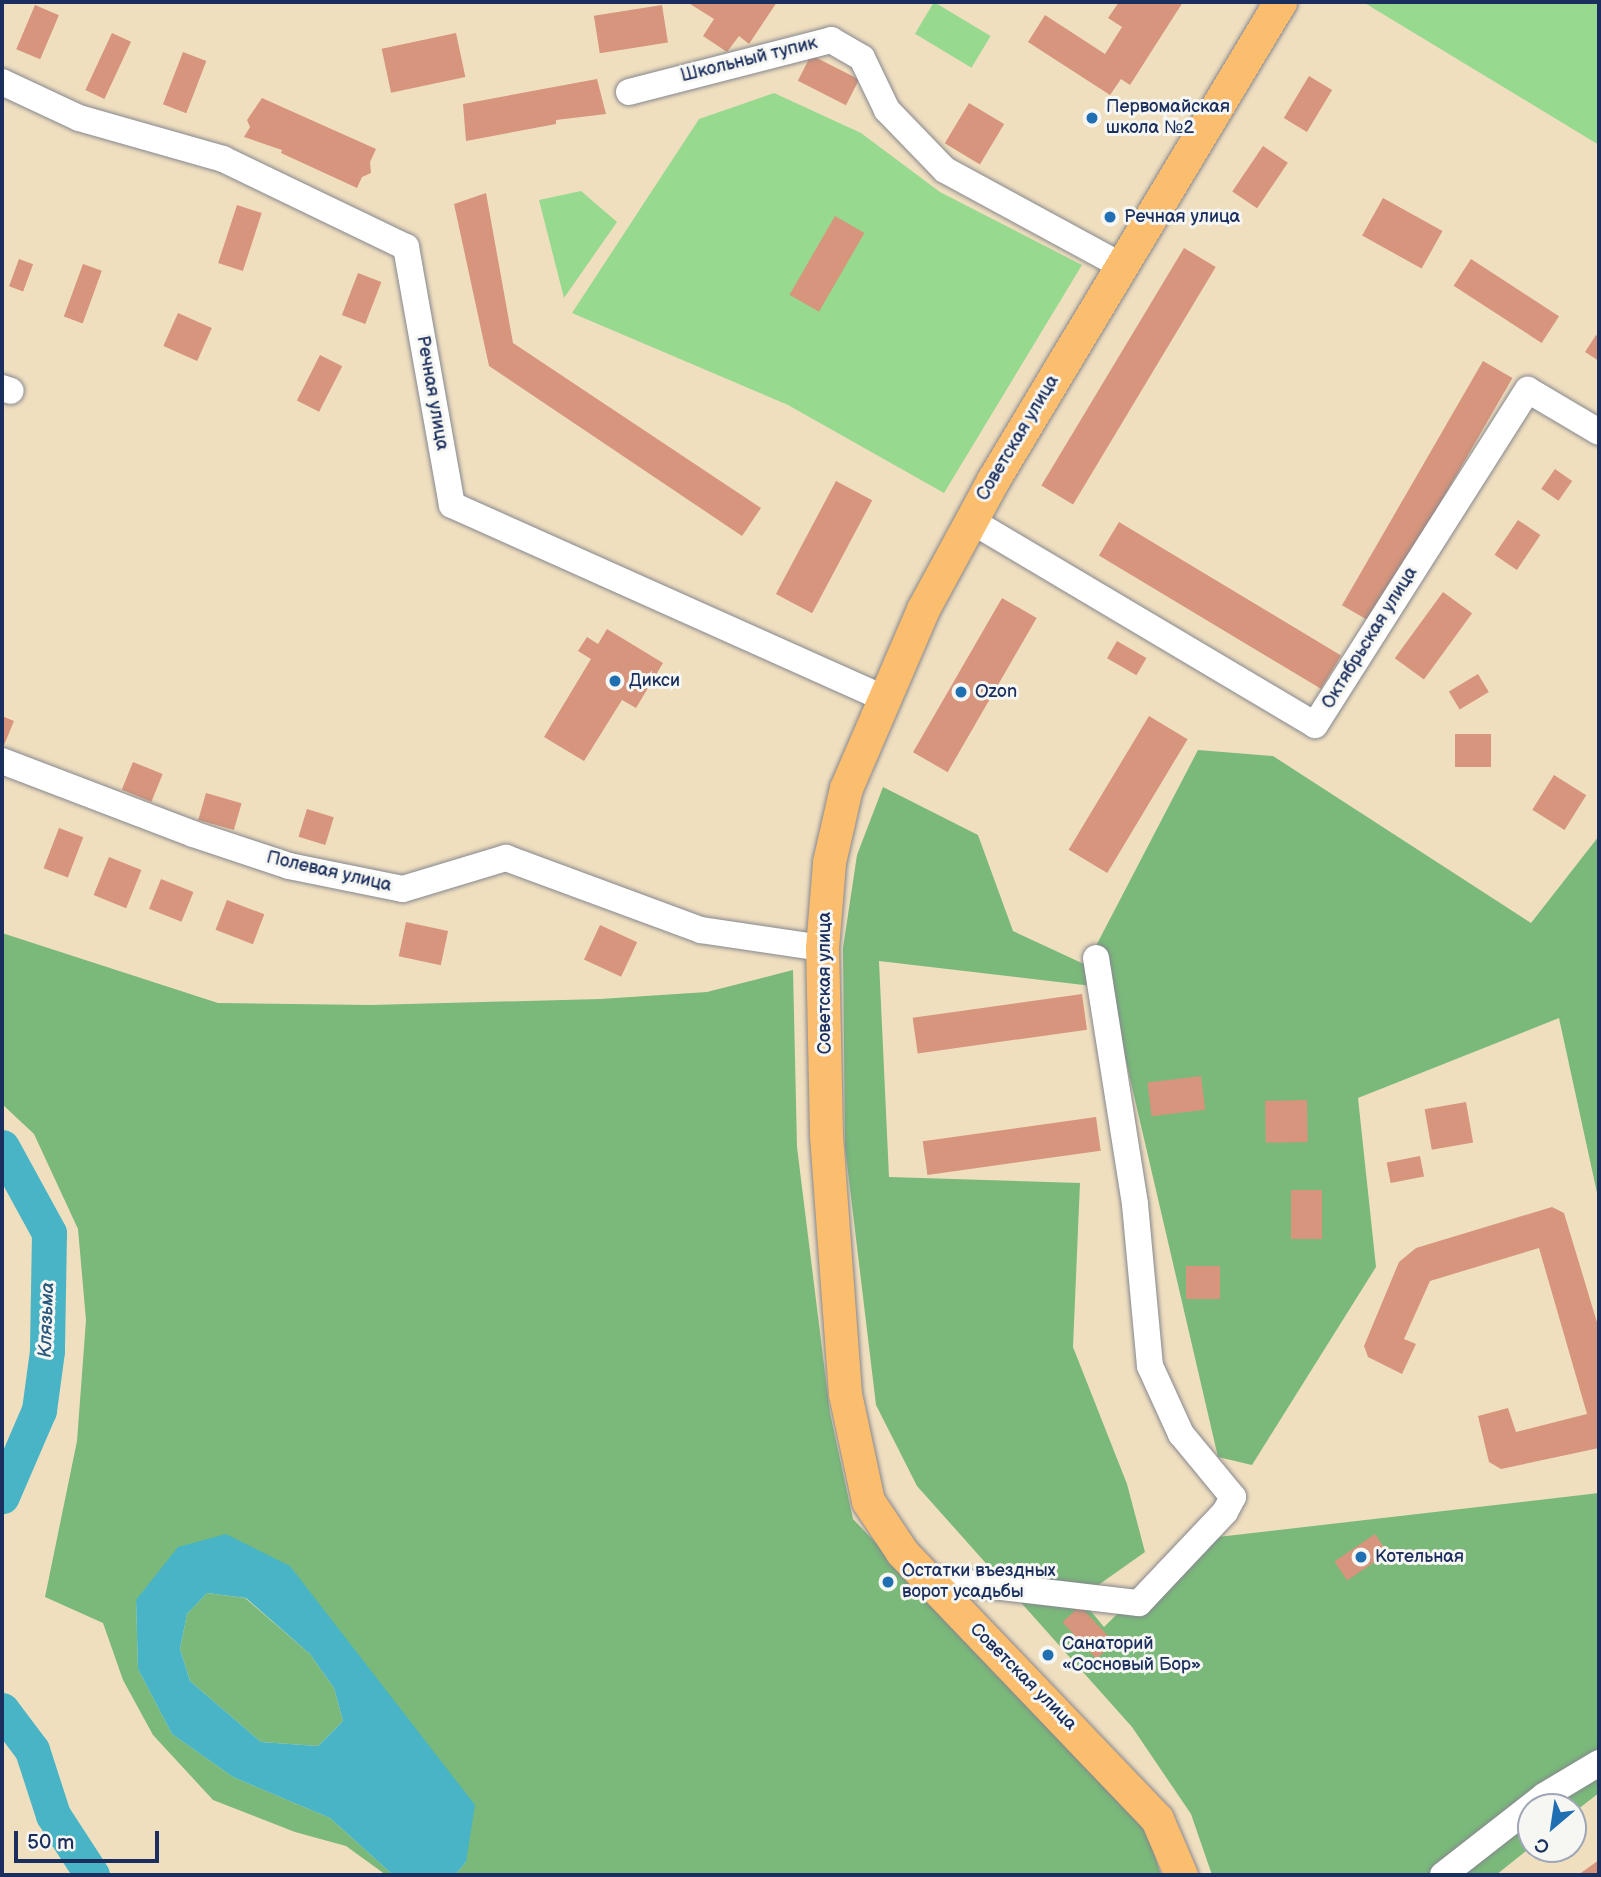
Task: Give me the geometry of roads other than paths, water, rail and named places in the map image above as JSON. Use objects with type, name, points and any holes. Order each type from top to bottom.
[{"type":"main road","name":"Советская улица","points":[[1181,1875],[1157,1819],[925,1578],[868,1501],[845,1394],[826,1134],[822,948],[829,862],[846,788],[883,698],[970,520],[1120,265],[1280,2]]},
{"type":"street","name":"Школьный тупик","points":[[629,92],[831,40],[862,58],[887,110],[945,170],[1120,265]]},
{"type":"street","name":"Речная улица","points":[[2,82],[79,118],[223,159],[406,247],[452,505],[883,698]]},
{"type":"street","name":"Октябрьская улица","points":[[970,520],[1315,725],[1528,390],[1599,432]]},
{"type":"street","name":"Полевая улица","points":[[2,761],[193,834],[289,866],[402,889],[506,858],[701,930],[822,948]]},
{"type":"street","points":[[925,1578],[1139,1603],[1225,1512],[1233,1497],[1181,1434],[1150,1366],[1135,1205],[1096,957]]},
{"type":"street","points":[[1443,1875],[1544,1796],[1599,1763]]},
{"type":"water","points":[[226,1534],[290,1566],[475,1805],[466,1862],[455,1875],[393,1875],[330,1818],[233,1777],[172,1734],[138,1669],[136,1600],[178,1547]],"holes":[[[207,1593],[246,1598],[310,1654],[334,1688],[343,1721],[318,1746],[261,1742],[190,1681],[180,1649],[187,1614]]]},
{"type":"waterway","name":"Клязьма","points":[[2,1147],[49,1233],[47,1351],[39,1410],[2,1496]]},
{"type":"waterway","name":"Клязьма","points":[[2,1710],[32,1750],[53,1815],[92,1875]]},
{"type":"place","name":"Первомайская школа №2","points":[[1092,118]]},
{"type":"place","name":"Речная улица","points":[[1110,217]]},
{"type":"place","name":"Дикси","points":[[615,681]]},
{"type":"place","name":"Ozon","points":[[961,692]]},
{"type":"place","name":"Котельная","points":[[1361,1557]]},
{"type":"place","name":"Остатки въездных ворот усадьбы","points":[[888,1582]]},
{"type":"place","name":"Санаторий «Сосновый Бор»","points":[[1048,1655]]}]
